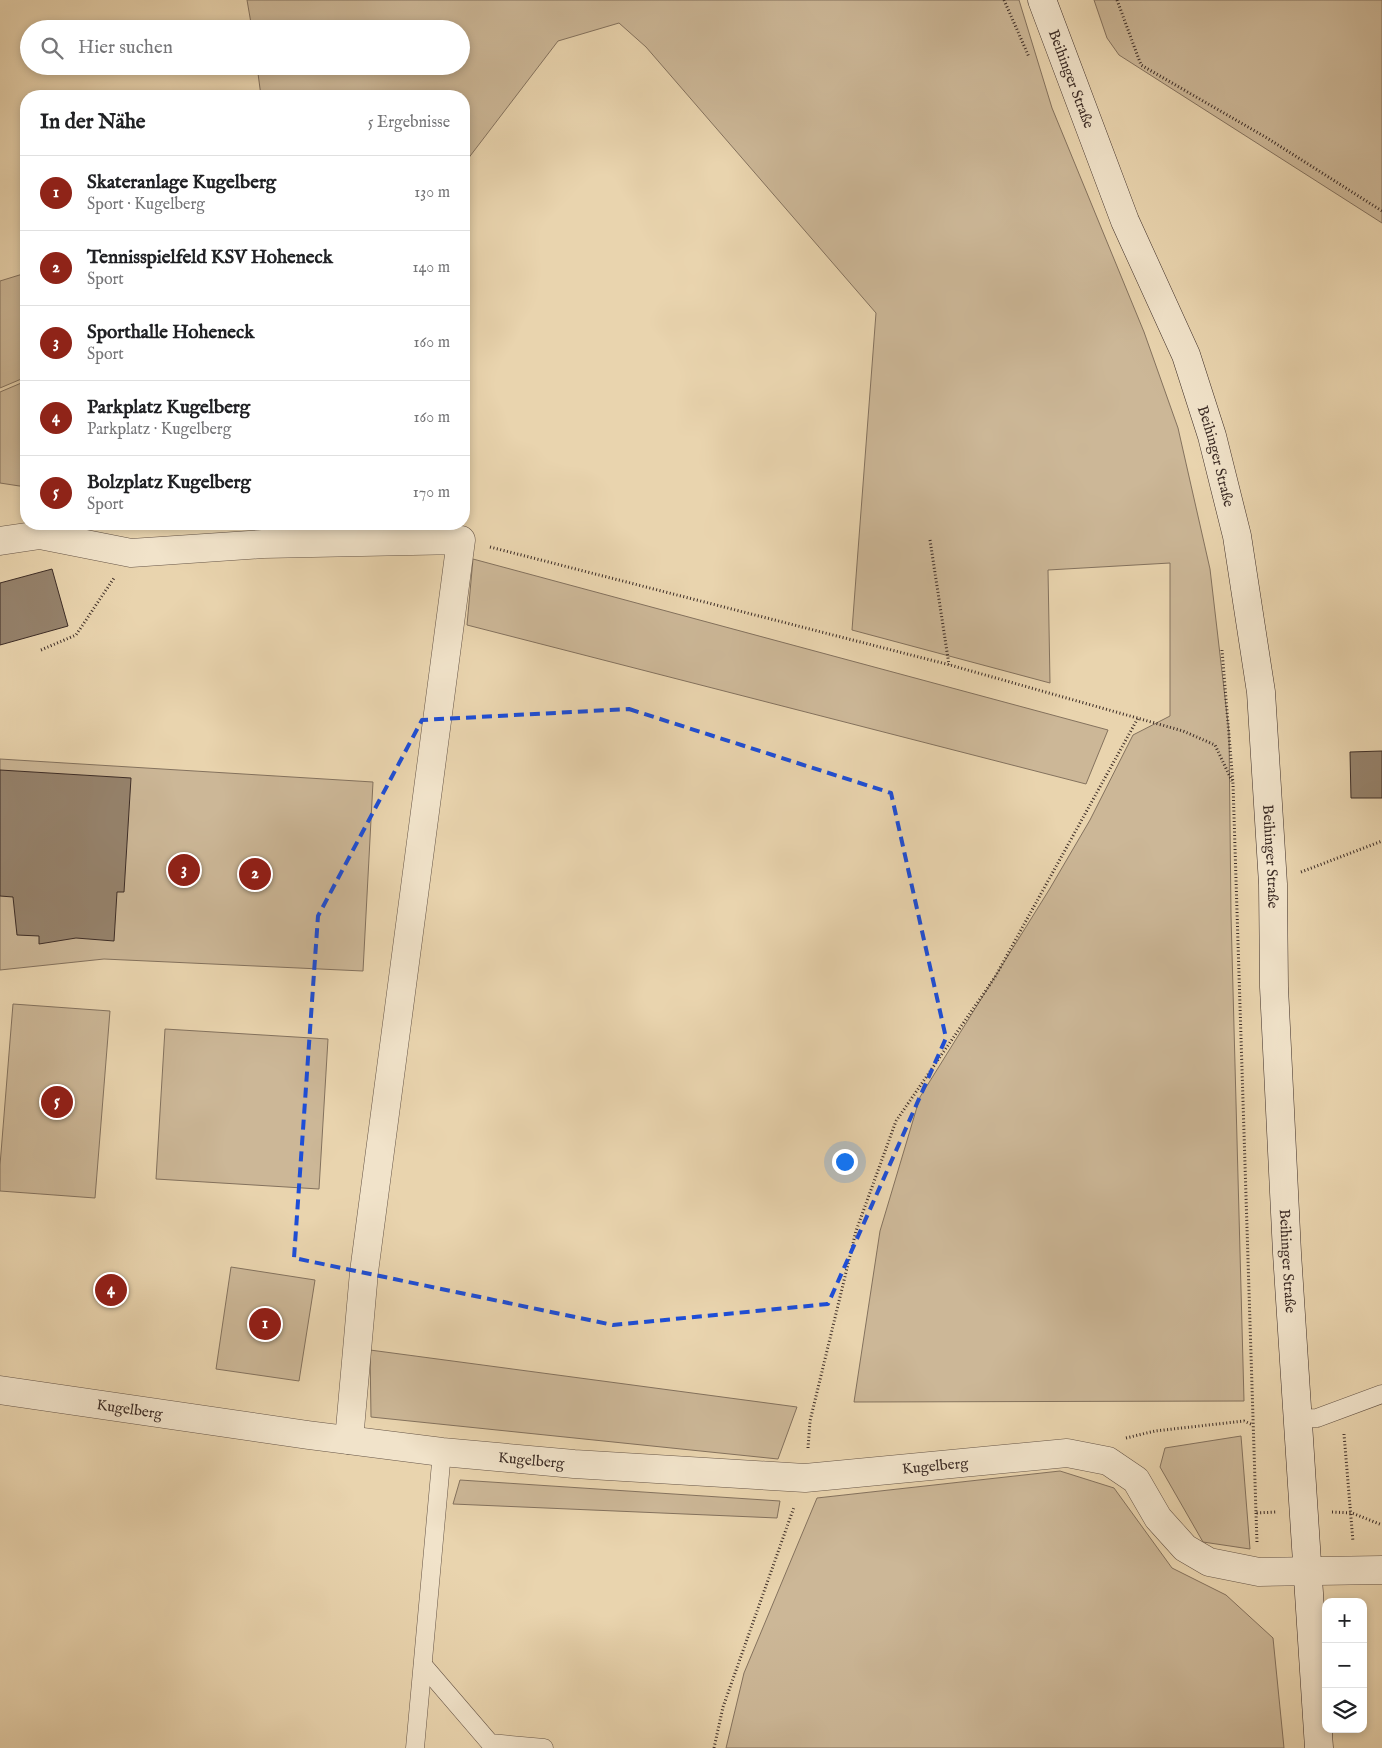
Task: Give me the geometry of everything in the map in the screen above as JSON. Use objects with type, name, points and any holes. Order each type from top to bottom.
[{"type":"street","name":"Beihinger Straße","points":[[1042,0],[1125,221],[1186,355],[1214,445],[1237,536],[1261,692],[1273,884],[1274,987],[1307,1572],[1319,1748]]},
{"type":"street","points":[[0,541],[40,535],[132,553],[263,544],[461,540],[364,1272],[349,1440]]},
{"type":"street","name":"Kugelberg","points":[[0,1390],[442,1452],[574,1464],[805,1478],[1067,1453],[1108,1461],[1136,1480],[1158,1518],[1185,1548],[1208,1562],[1259,1572],[1382,1570]]},
{"type":"lane","points":[[1298,1419],[1317,1418],[1382,1394]]},
{"type":"lane","points":[[416,1748],[442,1452]]},
{"type":"lane","points":[[423,1665],[479,1739],[490,1743],[544,1748]]},
{"type":"path","points":[[1004,0],[1030,58]]},
{"type":"path","points":[[1117,0],[1141,65],[1267,138],[1382,211]]},
{"type":"path","points":[[461,540],[950,665],[1183,732],[1215,745],[1233,784]]},
{"type":"path","points":[[930,540],[950,665]]},
{"type":"path","points":[[41,650],[76,635],[132,553]]},
{"type":"path","points":[[1120,1439],[1155,1430],[1244,1421],[1254,1425],[1233,784],[1222,643]]},
{"type":"path","points":[[714,1748],[726,1700],[805,1478],[810,1421],[856,1231],[896,1121],[995,976],[1138,718]]},
{"type":"path","points":[[1273,884],[1382,841]]},
{"type":"path","points":[[1342,1410],[1352,1512]]},
{"type":"highlighted area","points":[[629,709],[891,793],[946,1038],[828,1304],[613,1325],[294,1258],[318,916],[422,720]]},
{"type":"shaded area","points":[[247,0],[1019,0],[1052,108],[1144,332],[1178,428],[1210,569],[1229,732],[1231,915],[1244,1401],[854,1402],[880,1231],[920,1097],[1049,890],[1090,820],[1133,735],[1170,716],[1170,563],[1048,570],[1050,683],[852,630],[876,313],[646,47],[619,23],[558,41],[470,156],[470,90],[260,90],[258,75],[470,75],[470,20],[250,20]]},
{"type":"shaded area","points":[[1094,0],[1382,0],[1382,223],[1119,55],[1107,38]]},
{"type":"shaded area","points":[[20,275],[20,380],[0,388],[0,281]]},
{"type":"shaded area","points":[[20,384],[20,486],[0,483],[0,392]]},
{"type":"shaded area","points":[[473,559],[1108,730],[1086,784],[467,625]]},
{"type":"shaded area","points":[[0,759],[373,782],[363,971],[104,959],[0,970]]},
{"type":"shaded area","points":[[13,1004],[110,1011],[95,1198],[0,1191],[0,1165]]},
{"type":"shaded area","points":[[165,1029],[328,1039],[319,1189],[156,1179]]},
{"type":"shaded area","points":[[231,1267],[315,1280],[299,1381],[216,1369]]},
{"type":"shaded area","points":[[370,1350],[797,1407],[778,1459],[371,1417]]},
{"type":"shaded area","points":[[1241,1436],[1250,1549],[1203,1542],[1160,1467],[1165,1448]]},
{"type":"shaded area","points":[[1060,1471],[1114,1488],[1172,1568],[1226,1595],[1273,1638],[1284,1748],[726,1748],[744,1673],[817,1498]]},
{"type":"shaded area","points":[[460,1480],[780,1501],[777,1518],[453,1504]]},
{"type":"building","points":[[52,569],[68,626],[0,645],[0,583]]},
{"type":"building","points":[[1382,751],[1382,798],[1351,798],[1350,752]]},
{"type":"building","points":[[0,770],[131,778],[124,892],[117,892],[114,941],[76,938],[39,944],[39,936],[17,935],[13,897],[0,896]]},
{"type":"place","name":"Sporthalle Hoheneck","points":[[184,870]]},
{"type":"place","name":"Tennisspielfeld KSV Hoheneck","points":[[255,874]]},
{"type":"place","name":"Bolzplatz Kugelberg","points":[[57,1102]]},
{"type":"place","name":"Parkplatz Kugelberg","points":[[111,1290]]},
{"type":"place","name":"Skateranlage Kugelberg","points":[[265,1324]]}]
